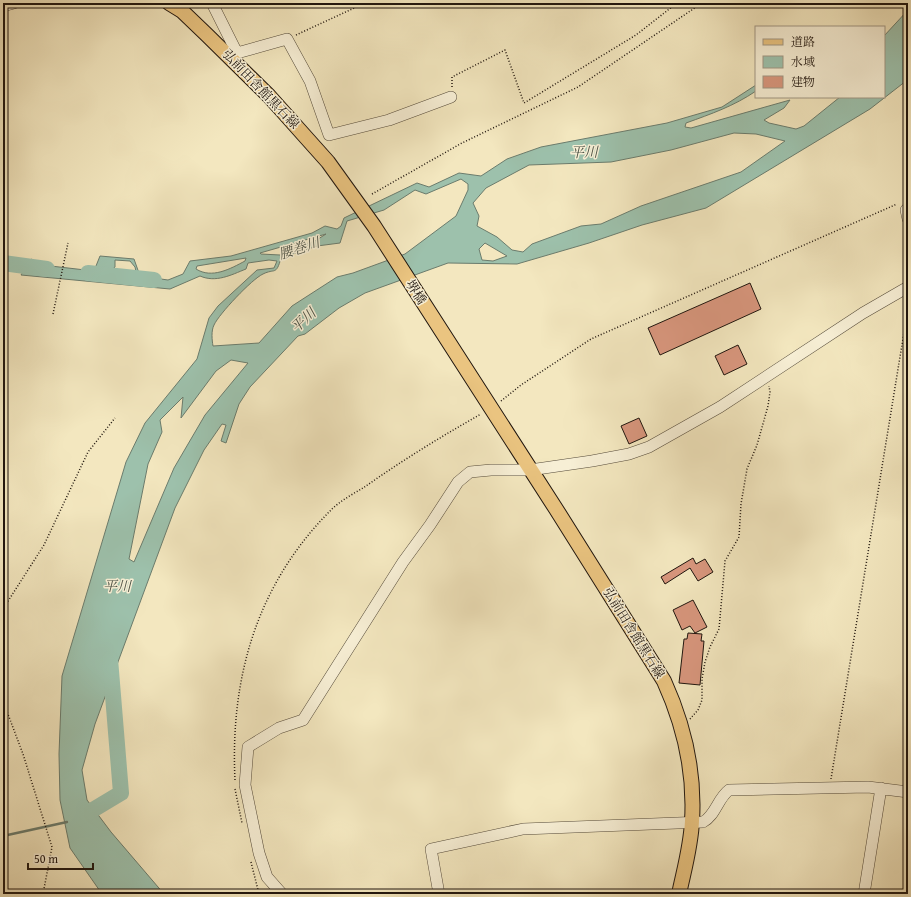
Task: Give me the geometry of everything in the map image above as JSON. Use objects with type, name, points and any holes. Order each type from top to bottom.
[{"type":"main road","name":"弘前田舎館黒石線","points":[[170,3],[182,11],[234,55],[310,141],[343,184]]},
{"type":"main road","name":"堺橋","points":[[343,184],[374,226],[487,402]]},
{"type":"main road","name":"弘前田舎館黒石線","points":[[487,402],[650,657],[664,681],[675,706],[692,780],[692,822],[679,894]]},
{"type":"street","points":[[3,6],[14,3]]},
{"type":"street","points":[[212,3],[234,55],[287,39],[310,81],[329,135],[389,120],[451,97]]},
{"type":"street","points":[[908,208],[906,210],[908,219]]},
{"type":"street","points":[[282,894],[267,877],[259,854],[246,785],[248,747],[279,728],[303,720],[403,562],[430,525],[458,482],[470,472],[530,470],[629,454],[649,446],[720,407],[863,313],[908,287]]},
{"type":"street","points":[[864,894],[881,788]]},
{"type":"street","points":[[439,894],[431,849],[523,829],[703,822],[709,819],[722,795],[729,790],[881,788],[908,792]]},
{"type":"path","points":[[287,39],[366,3]]},
{"type":"path","points":[[451,97],[452,77],[505,50],[524,104],[636,36],[676,3]]},
{"type":"path","points":[[372,194],[455,146],[578,87],[702,3]]},
{"type":"path","points":[[53,314],[68,244]]},
{"type":"path","points":[[830,789],[878,480],[908,308]]},
{"type":"path","points":[[681,727],[698,710],[702,700],[702,679],[706,662],[710,647],[719,629],[725,561],[739,536],[740,504],[747,469],[757,445],[768,406],[770,392],[766,376]]},
{"type":"path","points":[[3,609],[44,546],[88,452],[115,418]]},
{"type":"path","points":[[3,701],[23,754],[52,847],[43,894]]},
{"type":"water","points":[[908,10],[908,79],[885,97],[885,35]]},
{"type":"water","points":[[755,86],[755,92],[748,96],[722,109],[686,123],[685,127],[691,128],[790,100],[784,108],[764,120],[769,123],[796,129],[804,126],[839,98],[884,98],[870,109],[706,208],[642,225],[589,243],[517,264],[448,263],[365,293],[339,308],[305,334],[298,336],[250,387],[239,404],[226,443],[221,441],[226,425],[222,424],[204,450],[175,508],[95,724],[82,770],[87,800],[111,832],[164,894],[102,894],[70,848],[60,800],[59,754],[62,676],[126,462],[145,423],[197,359],[209,318],[218,306],[257,270],[274,268],[277,261],[269,260],[248,263],[246,269],[229,276],[212,279],[200,276],[170,289],[21,275],[31,259],[42,265],[94,271],[100,256],[134,259],[140,276],[168,280],[183,274],[190,261],[231,256],[312,233],[325,226],[337,229],[341,226],[344,218],[417,183],[429,187],[459,173],[481,176],[507,159],[541,147],[667,123],[722,107]],"holes":[[[734,133],[756,134],[785,141],[741,172],[641,206],[601,224],[581,226],[532,244],[523,252],[512,250],[497,237],[477,226],[479,216],[473,203],[486,188],[529,165],[611,162],[671,150]],[[461,179],[468,184],[468,190],[456,216],[405,254],[353,273],[337,277],[292,306],[259,343],[213,346],[213,327],[222,313],[244,289],[258,277],[275,270],[278,267],[281,258],[317,246],[340,243],[347,221],[384,210],[415,190],[426,194]],[[326,234],[315,241],[293,248],[280,255],[260,253]],[[485,243],[507,256],[493,261],[482,260],[479,249]],[[246,258],[245,261],[233,267],[215,273],[202,272],[196,269],[197,266]],[[115,260],[130,261],[135,267],[137,276],[131,280],[112,279],[108,273],[115,267]],[[231,360],[248,363],[205,415],[174,468],[134,562],[129,559],[148,464],[162,432],[160,420],[183,397],[181,418],[216,371]]]},
{"type":"building","points":[[750,283],[761,309],[660,355],[648,328]]},
{"type":"building","points":[[738,345],[747,364],[724,375],[715,356]]},
{"type":"building","points":[[639,418],[647,436],[629,444],[621,426]]},
{"type":"building","points":[[693,558],[696,564],[705,559],[713,572],[698,581],[690,568],[665,584],[661,577]]},
{"type":"building","points":[[693,600],[707,627],[695,633],[690,626],[682,630],[673,610]]},
{"type":"building","points":[[688,633],[702,634],[701,641],[704,641],[700,685],[679,683],[684,639],[687,639]]},
{"type":"waterway","name":"腰巻川","points":[[3,263],[47,269]]},
{"type":"waterway","name":"腰巻川","points":[[88,273],[154,280]]},
{"type":"waterway","name":"平川","points":[[76,820],[121,793],[110,659]]},
{"type":"waterway","points":[[3,836],[67,822]]}]
